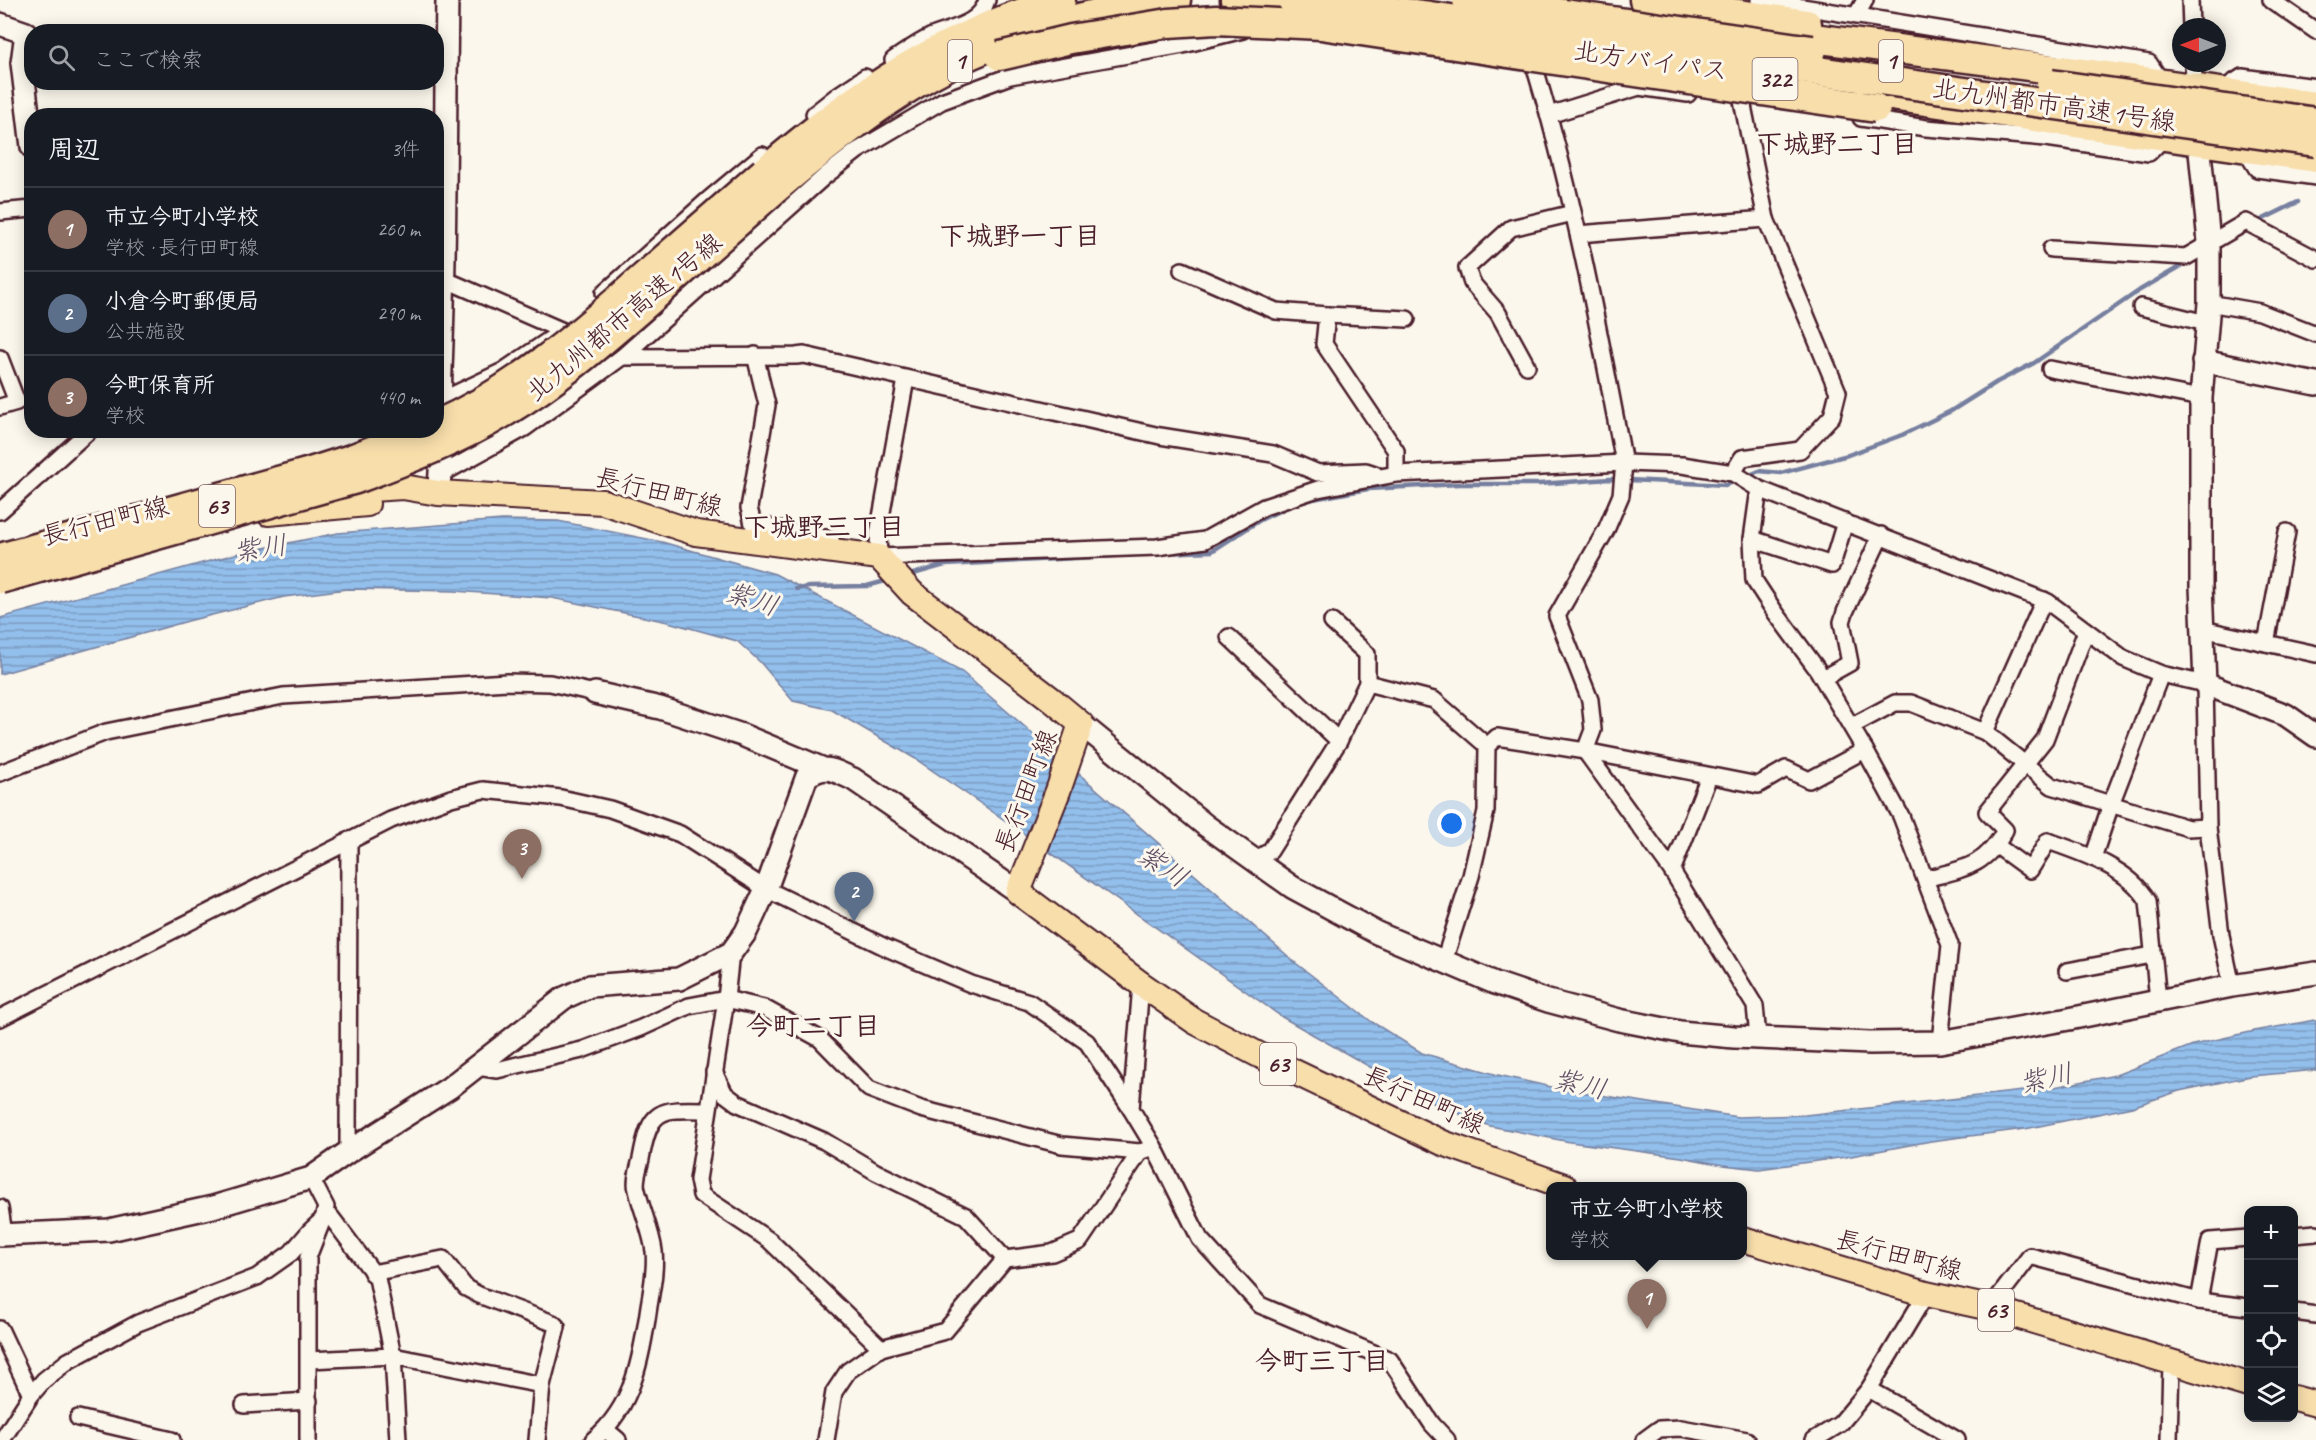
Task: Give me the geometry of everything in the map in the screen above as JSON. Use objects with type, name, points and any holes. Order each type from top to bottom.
[{"type":"highway","points":[[978,30],[1040,0]]},
{"type":"highway","name":"北九州都市高速1号線","points":[[444,411],[497,394],[540,365],[585,329],[805,137],[843,107],[890,75],[978,30],[1027,10],[1061,0]]},
{"type":"highway","name":"北九州都市高速1号線","points":[[0,579],[347,482],[456,439],[505,412],[578,362],[775,189],[853,126],[897,96],[939,71],[985,48],[1033,30],[1130,6],[1176,0]]},
{"type":"highway","name":"北方バイパス","points":[[1235,0],[1303,6],[1527,42],[2316,158]]},
{"type":"highway","name":"北九州都市高速1号線","points":[[1467,0],[2316,122]]},
{"type":"highway","name":"北方バイパス","points":[[1555,0],[1768,33],[2164,85],[2202,81],[2316,106]]},
{"type":"highway","name":"1","points":[[1644,0],[1991,51],[2128,79]]},
{"type":"highway","name":"北九州都市高速1号線","points":[[1303,6],[1430,16],[2316,142]]},
{"type":"highway","points":[[775,189],[899,102],[942,78],[969,67],[1000,56],[1071,39],[1192,21],[1321,25],[1876,108],[2011,114]]},
{"type":"highway","points":[[0,557],[307,473],[404,438]]},
{"type":"main road","name":"長行田町線","points":[[0,579],[90,551],[274,512],[403,500],[439,484]]},
{"type":"main road","name":"長行田町線","points":[[0,557],[71,534],[283,494],[439,484],[603,502],[696,533],[879,557],[912,593],[1051,699],[1079,732],[1019,888],[1141,984],[1194,1021],[1261,1056],[1432,1138],[1553,1182]]},
{"type":"main road","name":"長行田町線","points":[[1747,1240],[1926,1294],[1990,1308],[2244,1384]]},
{"type":"main road","points":[[2298,1399],[2316,1404]]},
{"type":"street","points":[[444,89],[447,0]]},
{"type":"street","points":[[444,409],[562,331],[708,200],[838,95],[927,38],[971,21],[984,11],[987,0]]},
{"type":"street","points":[[1182,0],[1183,45]]},
{"type":"street","points":[[1515,0],[1549,115],[1578,234],[1624,463],[1621,495],[1606,531],[1557,616],[1590,700],[1593,730],[1585,751]]},
{"type":"street","points":[[1759,0],[2149,63],[2164,85]]},
{"type":"street","points":[[1856,16],[1865,0]]},
{"type":"street","points":[[2190,0],[2191,18]]},
{"type":"street","points":[[2271,0],[2316,31]]},
{"type":"street","points":[[439,484],[525,428],[622,357],[825,176],[857,151],[932,107],[1010,75],[1183,45],[1303,6]]},
{"type":"street","points":[[0,24],[24,32]]},
{"type":"street","points":[[24,48],[22,63],[24,80]]},
{"type":"street","points":[[2232,986],[2221,935],[2208,828],[2202,629],[2201,398],[2208,313],[2209,242],[2199,141],[2202,81],[2242,77],[2316,87]]},
{"type":"street","points":[[1549,115],[1639,87],[1926,128],[2046,138],[2149,153],[2165,137]]},
{"type":"street","points":[[25,90],[27,108]]},
{"type":"street","points":[[443,108],[444,90]]},
{"type":"street","points":[[1733,473],[1742,458],[1800,450],[1832,416],[1838,392],[1766,219],[1742,101]]},
{"type":"street","points":[[2242,147],[2257,169],[2316,177]]},
{"type":"street","points":[[0,212],[24,210]]},
{"type":"street","points":[[1527,366],[1498,313],[1472,283],[1467,268],[1511,228],[1573,213]]},
{"type":"street","points":[[1578,234],[1766,219]]},
{"type":"street","points":[[2051,249],[2186,256],[2246,222],[2316,259]]},
{"type":"street","points":[[1182,270],[1276,311],[1407,319]]},
{"type":"street","points":[[444,279],[562,331]]},
{"type":"street","points":[[2141,307],[2208,313],[2260,312],[2316,334]]},
{"type":"street","points":[[1327,315],[1324,344],[1396,451],[1390,475]]},
{"type":"street","points":[[755,355],[767,405],[749,508],[753,524],[831,539],[828,551]]},
{"type":"street","points":[[622,357],[804,355],[1160,436],[1273,454],[1318,473],[1366,471],[1390,475]]},
{"type":"street","points":[[0,358],[17,402],[0,407]]},
{"type":"street","points":[[2203,361],[2316,384]]},
{"type":"street","points":[[2050,369],[2201,398]]},
{"type":"street","points":[[906,379],[879,534],[879,557],[1157,546],[1205,540],[1264,507],[1318,489],[1390,475],[1624,463],[1682,465],[1733,473],[1759,489],[2044,600],[2123,658],[2161,674],[2205,684],[2286,715],[2316,736]]},
{"type":"street","points":[[0,511],[81,438]]},
{"type":"street","points":[[438,438],[439,484]]},
{"type":"street","points":[[1759,489],[1752,539],[1754,580],[1823,678],[1866,750],[1901,816],[1950,945],[1940,1041]]},
{"type":"street","points":[[1752,539],[1832,565],[1845,522]]},
{"type":"street","points":[[2266,643],[2287,532]]},
{"type":"street","points":[[1823,678],[1851,663],[1842,622],[1881,535]]},
{"type":"street","points":[[1985,732],[2044,600]]},
{"type":"street","points":[[1255,860],[1270,851],[1339,741],[1367,683],[1367,654],[1332,622]]},
{"type":"street","points":[[2202,629],[2316,654]]},
{"type":"street","points":[[1925,879],[1974,865],[1997,846],[2006,830],[1987,812],[2044,739],[2086,631]]},
{"type":"street","points":[[1229,638],[1339,741]]},
{"type":"street","points":[[2093,858],[2111,804],[2161,674]]},
{"type":"street","points":[[0,773],[106,732],[283,696],[507,682],[550,683],[660,708],[742,735],[821,768],[833,770],[852,779],[1019,888]]},
{"type":"street","points":[[1367,683],[1434,700],[1487,746]]},
{"type":"street","points":[[1852,726],[1894,703],[1911,704],[1985,732],[2052,786],[2188,828],[2208,828]]},
{"type":"street","points":[[1079,732],[1292,887],[1377,933],[1506,987],[1619,1020],[1680,1032],[1870,1043],[1940,1041],[2069,1019],[2232,986],[2316,973]]},
{"type":"street","points":[[1444,961],[1471,876],[1486,811],[1487,746],[1497,737],[1585,751],[1758,785],[1786,769],[1809,780],[1866,750]]},
{"type":"street","points":[[1585,751],[1672,872],[1755,1006],[1758,1037]]},
{"type":"street","points":[[0,1208],[2,1234],[109,1230],[213,1208],[311,1178],[449,1088],[564,998],[590,986],[679,979],[731,953],[746,932],[766,889],[807,776],[821,768]]},
{"type":"street","points":[[1672,872],[1709,776]]},
{"type":"street","points":[[0,1018],[349,840],[391,820],[441,801],[483,790],[561,798],[610,808],[680,834],[766,889],[931,968],[971,984],[1029,1002],[1087,1042],[1131,1109],[1147,1150],[1200,1239],[1260,1305],[1390,1360],[1432,1424],[1448,1440]]},
{"type":"street","points":[[348,1152],[349,840]]},
{"type":"street","points":[[1997,846],[2030,870],[2048,841],[2093,858],[2140,887],[2148,901],[2158,1000]]},
{"type":"street","points":[[731,953],[698,1180],[701,1195],[769,1240],[881,1348]]},
{"type":"street","points":[[2067,971],[2152,955]]},
{"type":"street","points":[[1131,1109],[1141,984]]},
{"type":"street","points":[[477,1066],[497,1070],[582,1050],[641,1028],[689,1006],[726,999],[764,1008],[820,1039],[869,1089],[921,1109],[1062,1145],[1147,1150]]},
{"type":"street","points":[[714,1071],[725,1094],[737,1103],[824,1142],[876,1172],[966,1216],[1005,1259]]},
{"type":"street","points":[[593,1440],[606,1430],[627,1397],[637,1373],[654,1276],[654,1252],[636,1187],[645,1134],[655,1117],[671,1109],[708,1110]]},
{"type":"street","points":[[826,1440],[834,1392],[848,1371],[859,1361],[881,1348],[945,1331],[1005,1259],[1052,1253],[1080,1241],[1147,1150]]},
{"type":"street","points":[[308,1440],[308,1257],[326,1207],[311,1178]]},
{"type":"street","points":[[2,1440],[31,1395],[44,1380],[68,1361],[138,1323],[257,1277],[291,1253],[309,1231],[323,1219],[331,1217],[377,1278],[393,1356],[398,1440]]},
{"type":"street","points":[[2298,1235],[2316,1233]]},
{"type":"street","points":[[2199,1301],[2210,1241],[2244,1238]]},
{"type":"street","points":[[1990,1308],[2031,1256],[2199,1301],[2244,1307]]},
{"type":"street","points":[[372,1272],[443,1259],[466,1288],[553,1323],[557,1327],[542,1385],[537,1440]]},
{"type":"street","points":[[1815,1440],[1840,1424],[1869,1389],[1926,1294]]},
{"type":"street","points":[[2298,1313],[2316,1315]]},
{"type":"street","points":[[0,1329],[31,1395]]},
{"type":"street","points":[[309,1360],[393,1356],[542,1385]]},
{"type":"street","points":[[2169,1440],[2171,1363]]},
{"type":"street","points":[[1869,1389],[1957,1440]]},
{"type":"street","points":[[244,1404],[309,1401]]},
{"type":"street","points":[[78,1418],[172,1440]]},
{"type":"street","points":[[1644,1440],[1659,1429],[1681,1428],[1747,1440]]},
{"type":"street","points":[[606,1430],[618,1440]]},
{"type":"water","name":"紫川","points":[[502,520],[558,521],[662,542],[775,574],[962,672],[1297,964],[1372,1022],[1422,1053],[1498,1075],[1556,1088],[1738,1117],[1805,1115],[2049,1088],[2116,1075],[2193,1045],[2316,1020],[2316,1070],[2251,1076],[2179,1091],[2132,1107],[2025,1129],[1931,1141],[1846,1157],[1759,1169],[1570,1142],[1490,1126],[1437,1105],[1282,1017],[914,758],[832,710],[793,701],[760,662],[737,641],[668,622],[552,598],[454,591],[347,589],[284,597],[188,621],[0,674],[0,618],[239,553],[338,533]]},
{"type":"waterway","points":[[2255,223],[2298,202]]},
{"type":"waterway","points":[[1745,477],[1759,471],[1781,473],[1848,455],[1902,435],[1951,411],[1997,382],[2034,363],[2140,290],[2188,262]]},
{"type":"waterway","points":[[1162,553],[1212,551],[1260,520],[1292,505],[1368,489],[1459,484],[1539,484],[1610,479],[1726,485],[1738,480]]},
{"type":"waterway","points":[[906,576],[945,565],[1114,556]]},
{"type":"waterway","name":"紫川","points":[[796,589],[867,586],[889,580]]},
{"type":"railway","points":[[1336,0],[1974,103],[2316,149]]},
{"type":"place","name":"今町保育所","points":[[522,879]]},
{"type":"place","name":"小倉今町郵便局","points":[[854,922]]},
{"type":"place","name":"市立今町小学校","points":[[1647,1329]]},
{"type":"district","name":"下城野二丁目","points":[[1837,144]]},
{"type":"district","name":"下城野一丁目","points":[[1020,236]]},
{"type":"district","name":"下城野三丁目","points":[[824,527]]},
{"type":"district","name":"今町二丁目","points":[[813,1026]]},
{"type":"district","name":"今町三丁目","points":[[1322,1361]]}]
